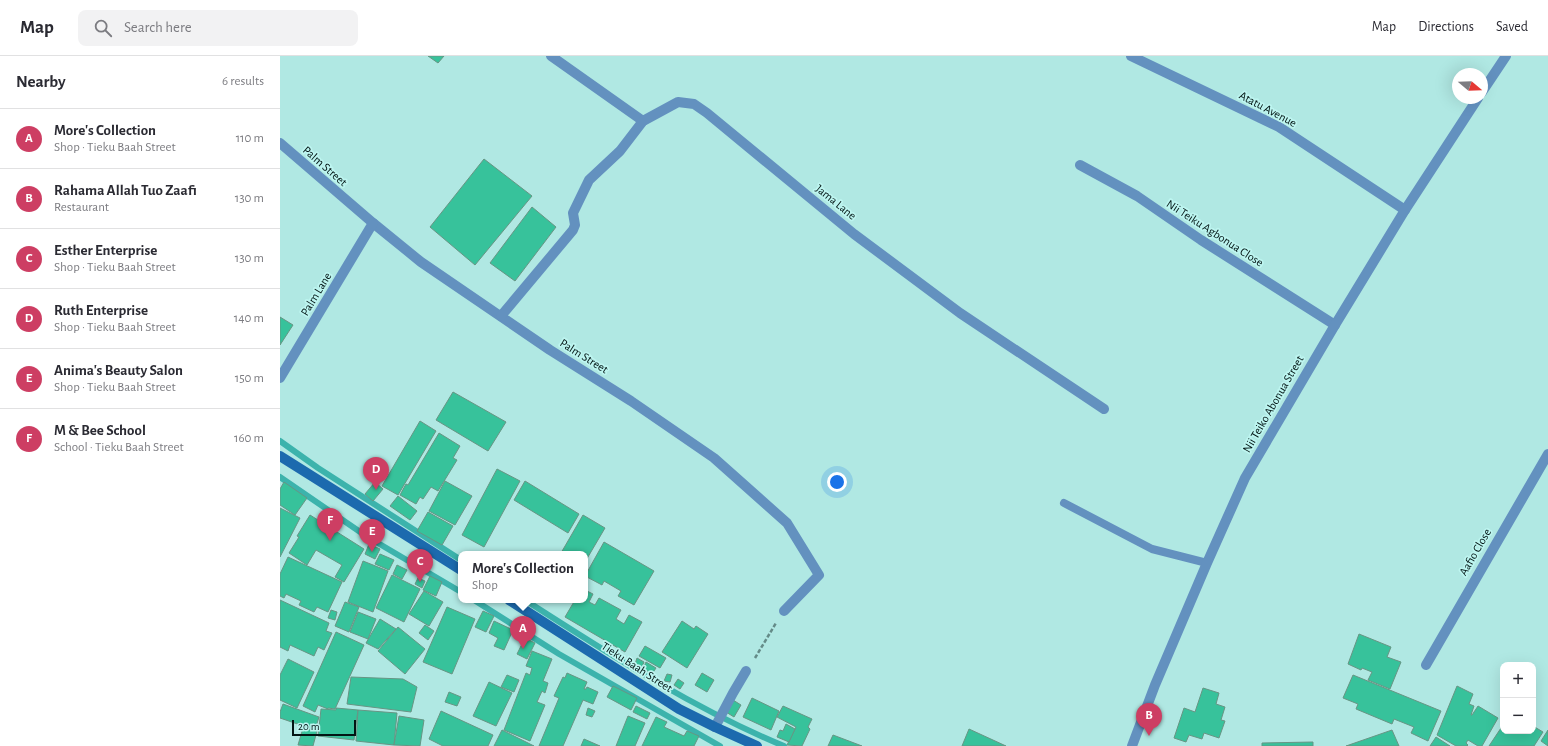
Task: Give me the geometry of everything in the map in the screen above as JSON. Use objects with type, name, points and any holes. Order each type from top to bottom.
[{"type":"street","points":[[501,316],[573,230],[575,225],[573,213],[589,180],[620,151],[643,121],[551,56]]},
{"type":"street","name":"Atatu Avenue","points":[[1131,56],[1279,127],[1405,210]]},
{"type":"street","points":[[1488,83],[1506,56]]},
{"type":"street","name":"Jama Lane","points":[[643,121],[678,102],[694,104],[707,113],[854,234],[954,309],[1104,409]]},
{"type":"street","name":"Nii Teiko Abonua Street","points":[[1132,746],[1155,685],[1206,563],[1245,478],[1334,325],[1405,210],[1474,104]]},
{"type":"street","name":"Palm Street","points":[[280,143],[373,224],[421,262],[550,350],[631,401],[714,458],[787,523],[819,575],[784,611]]},
{"type":"street","name":"Nii Teiku Agbonua Close","points":[[1080,165],[1137,196],[1201,240],[1334,325]]},
{"type":"street","name":"Palm Lane","points":[[280,378],[373,224]]},
{"type":"street","name":"Aafio Close","points":[[1426,665],[1548,454]]},
{"type":"street","points":[[280,456],[458,568]]},
{"type":"street","name":"Tieku Baah Street","points":[[513,603],[679,709],[757,746]]},
{"type":"street","points":[[715,727],[733,692],[746,671]]},
{"type":"lane","points":[[1064,503],[1152,549],[1206,563]]},
{"type":"path","points":[[746,671],[784,611]]},
{"type":"building","points":[[428,56],[444,56],[438,63]]},
{"type":"building","points":[[484,159],[532,196],[475,265],[430,227]]},
{"type":"building","points":[[532,207],[556,227],[515,281],[490,263]]},
{"type":"building","points":[[280,317],[293,325],[280,345]]},
{"type":"building","points":[[453,392],[506,422],[488,451],[436,420]]},
{"type":"building","points":[[420,421],[436,431],[398,495],[382,486]]},
{"type":"building","points":[[439,433],[460,446],[453,458],[457,460],[438,491],[431,487],[423,499],[420,497],[416,504],[400,495],[406,484],[408,485]]},
{"type":"building","points":[[497,469],[520,481],[484,547],[462,535]]},
{"type":"building","points":[[445,481],[472,496],[455,525],[429,511]]},
{"type":"building","points":[[525,481],[579,514],[568,533],[514,500]]},
{"type":"building","points":[[284,482],[307,498],[295,515],[280,505],[280,489]]},
{"type":"building","points":[[375,482],[383,489],[373,501],[365,494]]},
{"type":"building","points":[[398,496],[417,511],[410,520],[390,506]]},
{"type":"building","points":[[280,508],[300,518],[280,557]]},
{"type":"building","points":[[428,512],[453,526],[442,545],[417,531]]},
{"type":"building","points":[[310,515],[364,549],[344,582],[335,577],[342,565],[316,550],[307,565],[289,553],[299,537],[297,536]]},
{"type":"building","points":[[583,515],[605,528],[588,557],[588,551],[562,551]]},
{"type":"building","points":[[604,542],[654,571],[634,605],[618,596],[621,591],[604,581],[602,585],[588,578],[588,571]]},
{"type":"building","points":[[369,544],[380,549],[375,559],[365,554]]},
{"type":"building","points":[[380,554],[394,560],[389,570],[375,564]]},
{"type":"building","points":[[288,557],[342,582],[328,612],[317,607],[314,612],[299,605],[301,601],[286,594],[284,598],[280,596],[280,574]]},
{"type":"building","points":[[363,561],[388,571],[373,612],[348,602]]},
{"type":"building","points":[[397,565],[407,570],[402,579],[393,574]]},
{"type":"building","points":[[392,575],[420,589],[404,622],[376,608]]},
{"type":"building","points":[[430,576],[442,582],[436,596],[423,590]]},
{"type":"building","points":[[418,578],[425,581],[422,588],[415,584]]},
{"type":"building","points":[[424,591],[443,602],[429,626],[409,614]]},
{"type":"building","points":[[588,592],[593,594],[589,602],[595,605],[599,598],[621,610],[616,619],[624,624],[629,615],[642,622],[625,652],[565,617],[573,603],[588,603]]},
{"type":"building","points":[[280,600],[329,623],[326,631],[332,633],[324,650],[318,647],[314,656],[290,645],[288,651],[280,647]]},
{"type":"building","points":[[345,602],[359,607],[349,632],[335,626]]},
{"type":"building","points":[[447,607],[475,619],[452,674],[423,662]]},
{"type":"building","points":[[331,610],[337,612],[335,620],[328,618]]},
{"type":"building","points":[[483,611],[494,616],[486,632],[475,627]]},
{"type":"building","points":[[358,612],[376,619],[368,639],[350,632]]},
{"type":"building","points":[[380,619],[396,629],[378,649],[366,643]]},
{"type":"building","points":[[494,621],[513,630],[504,650],[494,646],[498,638],[489,633]]},
{"type":"building","points":[[682,621],[694,629],[696,626],[708,634],[687,668],[662,652]]},
{"type":"building","points":[[425,625],[434,631],[428,640],[419,633]]},
{"type":"building","points":[[398,627],[425,649],[405,674],[378,651]]},
{"type":"building","points":[[336,632],[364,645],[335,709],[328,709],[318,705],[315,712],[303,706]]},
{"type":"building","points":[[1359,634],[1391,647],[1387,657],[1401,662],[1390,689],[1368,680],[1372,672],[1362,668],[1361,670],[1348,664]]},
{"type":"building","points":[[525,638],[535,643],[527,659],[517,654]]},
{"type":"building","points":[[645,646],[666,658],[660,668],[639,656]]},
{"type":"building","points":[[532,651],[552,659],[543,681],[548,683],[545,693],[542,691],[537,702],[545,705],[530,741],[504,730],[526,673],[530,675],[532,668],[526,666]]},
{"type":"building","points":[[637,658],[644,662],[642,667],[635,664]]},
{"type":"building","points":[[288,659],[314,672],[297,708],[280,700],[280,675]]},
{"type":"building","points":[[646,662],[656,668],[652,674],[643,668]]},
{"type":"building","points":[[567,673],[587,682],[584,689],[587,687],[598,692],[593,704],[583,700],[563,746],[539,746],[559,698],[554,696],[563,677],[565,678]]},
{"type":"building","points":[[702,673],[714,680],[707,692],[695,685]]},
{"type":"building","points":[[667,674],[672,675],[670,682],[664,681]]},
{"type":"building","points":[[507,675],[519,680],[514,692],[501,687]]},
{"type":"building","points":[[1353,675],[1441,711],[1428,741],[1411,733],[1414,727],[1394,719],[1392,724],[1356,709],[1358,704],[1343,698]]},
{"type":"building","points":[[351,677],[403,679],[417,687],[411,712],[347,704]]},
{"type":"building","points":[[678,679],[684,683],[680,689],[674,685]]},
{"type":"building","points":[[489,682],[512,693],[496,726],[473,716]]},
{"type":"building","points":[[613,686],[637,698],[631,710],[607,697]]},
{"type":"building","points":[[1457,686],[1473,694],[1469,704],[1474,706],[1471,715],[1478,706],[1498,718],[1482,746],[1478,746],[1468,740],[1466,743],[1468,745],[1467,746],[1456,746],[1437,735]]},
{"type":"building","points":[[1203,688],[1219,693],[1216,704],[1225,707],[1221,720],[1225,721],[1219,738],[1204,733],[1202,739],[1189,735],[1186,742],[1174,738],[1184,708],[1195,712]]},
{"type":"building","points":[[449,692],[461,697],[457,706],[445,702]]},
{"type":"building","points":[[752,698],[779,711],[771,730],[743,717]]},
{"type":"building","points":[[733,700],[741,705],[734,717],[726,712]]},
{"type":"building","points":[[283,704],[319,717],[315,730],[280,718],[280,712]]},
{"type":"building","points":[[636,706],[650,713],[647,719],[633,712]]},
{"type":"building","points":[[783,706],[812,719],[808,727],[810,729],[802,746],[787,745],[796,727],[777,717]]},
{"type":"building","points":[[336,708],[358,710],[354,740],[318,736],[321,709],[336,710]]},
{"type":"building","points":[[588,708],[595,711],[592,717],[586,715]]},
{"type":"building","points":[[358,710],[397,713],[394,745],[356,741]]},
{"type":"building","points":[[441,711],[493,735],[488,746],[443,746],[429,739]]},
{"type":"building","points":[[399,716],[424,720],[420,746],[394,745]]},
{"type":"building","points":[[628,716],[645,723],[635,746],[616,746]]},
{"type":"building","points":[[656,717],[667,722],[664,727],[684,736],[687,731],[699,736],[694,746],[642,746]]},
{"type":"building","points":[[786,724],[795,729],[789,742],[777,737],[780,730],[783,731]]},
{"type":"building","points":[[303,728],[317,731],[313,746],[298,745]]},
{"type":"building","points":[[1536,728],[1543,732],[1534,746],[1489,746],[1500,730],[1500,734],[1536,734]]},
{"type":"building","points":[[969,729],[1006,746],[962,746]]},
{"type":"building","points":[[502,730],[534,746],[494,746]]},
{"type":"building","points":[[1392,730],[1399,746],[1346,746]]},
{"type":"building","points":[[1548,730],[1548,746],[1541,741]]},
{"type":"building","points":[[833,735],[862,746],[828,746]]},
{"type":"building","points":[[1436,737],[1450,746],[1430,746]]},
{"type":"building","points":[[584,739],[600,746],[581,746]]},
{"type":"building","points":[[1313,742],[1313,746],[1262,746],[1262,743]]},
{"type":"waterway","points":[[280,441],[318,468],[458,558]]},
{"type":"waterway","points":[[280,477],[366,536],[458,590]]},
{"type":"waterway","points":[[479,603],[559,654],[720,746]]},
{"type":"waterway","points":[[530,603],[651,679],[716,715],[784,746]]},
{"type":"place","name":"Ruth Enterprise","points":[[376,490]]},
{"type":"place","name":"M & Bee School","points":[[330,541]]},
{"type":"place","name":"Anima's Beauty Salon","points":[[372,552]]},
{"type":"place","name":"Esther Enterprise","points":[[420,582]]},
{"type":"place","name":"More's Collection","points":[[523,649]]},
{"type":"place","name":"Rahama Allah Tuo Zaafi","points":[[1149,736]]}]
